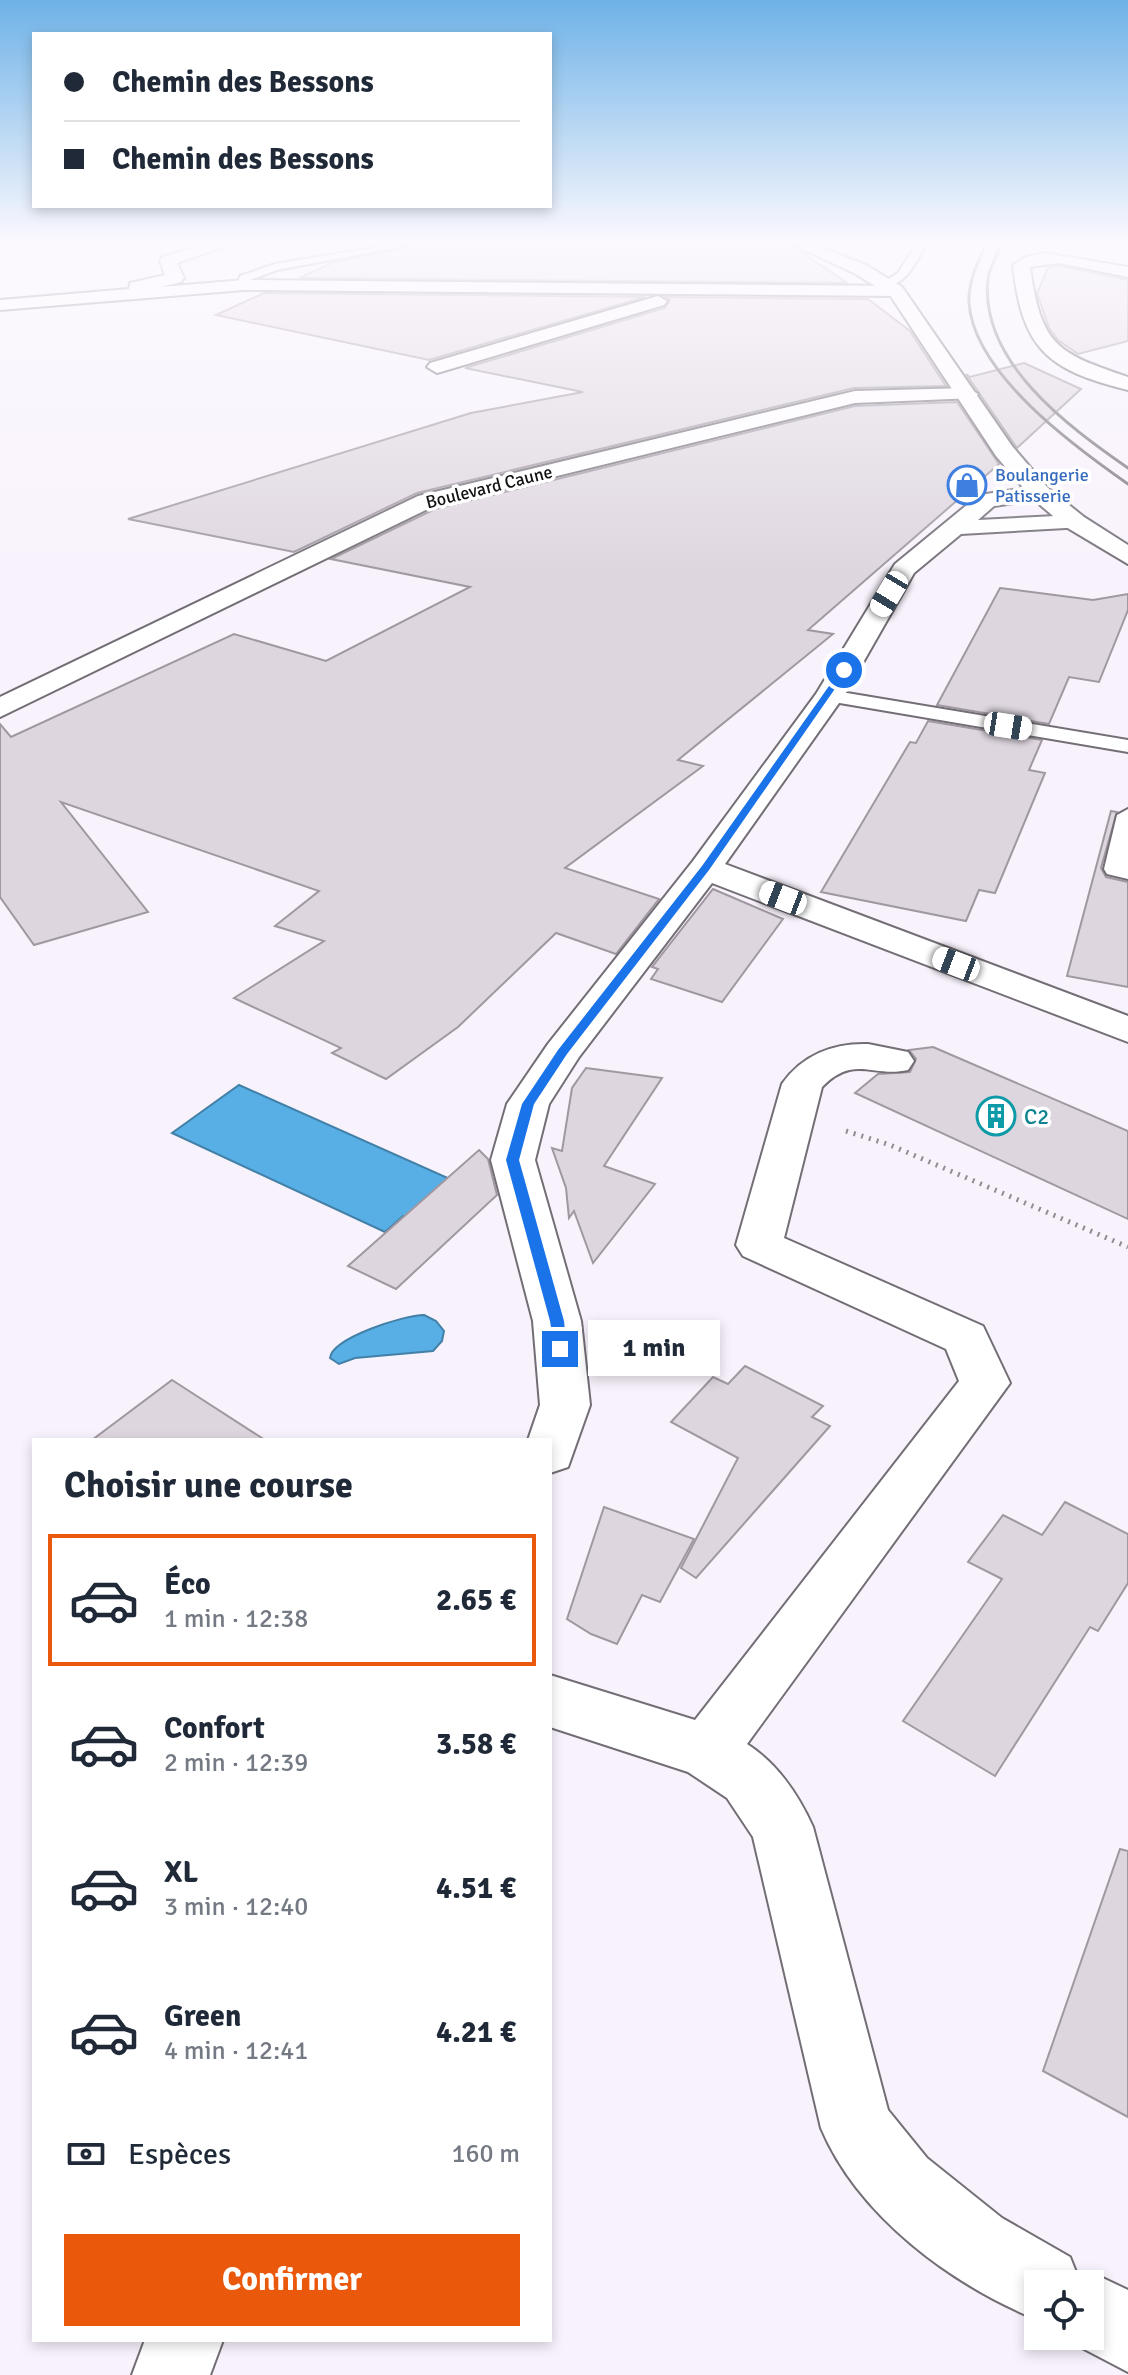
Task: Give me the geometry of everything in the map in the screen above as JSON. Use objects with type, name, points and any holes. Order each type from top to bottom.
[{"type":"street","points":[[437,367],[474,356]]},
{"type":"street","points":[[941,356],[1004,451],[1040,493],[1075,522],[1128,556]]},
{"type":"street","points":[[1054,356],[1061,361],[1128,384]]},
{"type":"street","name":"Boulevard Caune","points":[[0,708],[426,501],[855,397],[968,394]]},
{"type":"street","points":[[552,1447],[565,1405],[557,1321],[513,1160],[528,1104],[562,1052],[705,868],[829,696],[904,569],[987,500],[1040,493]]},
{"type":"street","points":[[946,531],[980,525],[1075,522]]},
{"type":"street","points":[[705,868],[1128,1030]]},
{"type":"street","points":[[707,1751],[985,1383],[966,1338],[759,1245],[795,1116],[795,1099],[815,1068],[836,1058],[866,1052],[894,1061]]},
{"type":"street","points":[[552,1702],[707,1751],[749,1779],[782,1827],[857,2128],[901,2184],[975,2245],[1024,2273]]},
{"type":"street","points":[[1104,2319],[1128,2333]]},
{"type":"street","points":[[171,2375],[183,2342]]},
{"type":"lane","points":[[829,696],[1128,746]]},
{"type":"lane","points":[[1128,815],[1115,869],[1128,872]]},
{"type":"path","points":[[795,1116],[890,1145],[1128,1247]]},
{"type":"water","points":[[239,1085],[450,1179],[408,1217],[403,1216],[385,1232],[172,1133]]},
{"type":"water","points":[[424,1315],[436,1321],[444,1331],[442,1341],[433,1351],[355,1358],[339,1364],[330,1358],[334,1350],[355,1336],[386,1323]]},
{"type":"building","points":[[409,356],[443,356],[429,360]]},
{"type":"building","points":[[506,356],[926,356],[946,386],[854,388],[417,493],[294,552],[128,519],[471,413],[583,392],[465,368]]},
{"type":"building","points":[[1024,363],[1081,389],[1017,448],[966,374],[970,377]]},
{"type":"building","points":[[957,402],[999,464],[808,630],[833,634],[678,760],[703,766],[565,868],[659,899],[616,954],[556,933],[458,1027],[386,1079],[332,1053],[341,1048],[234,998],[324,941],[275,926],[319,891],[61,802],[148,912],[34,945],[0,897],[0,724],[11,737],[234,634],[326,661],[470,587],[331,559],[435,509],[855,406]]},
{"type":"building","points":[[1000,588],[1093,600],[1128,594],[1128,610],[1099,682],[1069,677],[1049,724],[937,705]]},
{"type":"building","points":[[928,721],[1042,740],[1029,770],[1045,773],[995,893],[979,890],[966,921],[821,892],[910,742],[916,743]]},
{"type":"building","points":[[1111,811],[1117,812],[1101,868],[1106,877],[1128,882],[1128,987],[1067,976]]},
{"type":"building","points":[[713,889],[783,919],[722,1002],[651,979],[658,969],[652,967]]},
{"type":"building","name":"C2","points":[[933,1047],[1128,1131],[1128,1219],[855,1093],[878,1074],[910,1072],[916,1059],[909,1050]]},
{"type":"building","points":[[586,1068],[662,1078],[604,1166],[655,1184],[593,1263],[574,1211],[569,1218],[566,1188],[552,1148],[562,1151],[572,1088]]},
{"type":"building","points":[[479,1150],[488,1159],[497,1195],[396,1289],[348,1266]]},
{"type":"building","points":[[745,1366],[823,1406],[812,1417],[830,1426],[696,1578],[681,1568],[738,1458],[671,1422],[713,1377],[728,1384]]},
{"type":"building","points":[[172,1380],[262,1438],[95,1438]]},
{"type":"building","points":[[1065,1502],[1128,1534],[1128,1583],[1098,1631],[1090,1627],[995,1776],[903,1721],[1002,1579],[968,1562],[1003,1515],[1042,1535]]},
{"type":"building","points":[[604,1507],[694,1539],[660,1602],[642,1595],[617,1644],[591,1634],[567,1619]]},
{"type":"building","points":[[1120,1849],[1128,1851],[1128,2117],[1043,2071]]},
{"type":"railway","points":[[988,356],[1030,406],[1128,484]]},
{"type":"railway","points":[[1008,356],[1032,389],[1055,412],[1128,468]]},
{"type":"place","name":"Boulangerie Patisserie","points":[[967,485]]},
{"type":"place","name":"C2","points":[[996,1116]]},
{"type":"route","points":[[560,1349],[557,1321],[513,1160],[528,1104],[562,1052],[705,868],[829,696],[844,670]]}]
